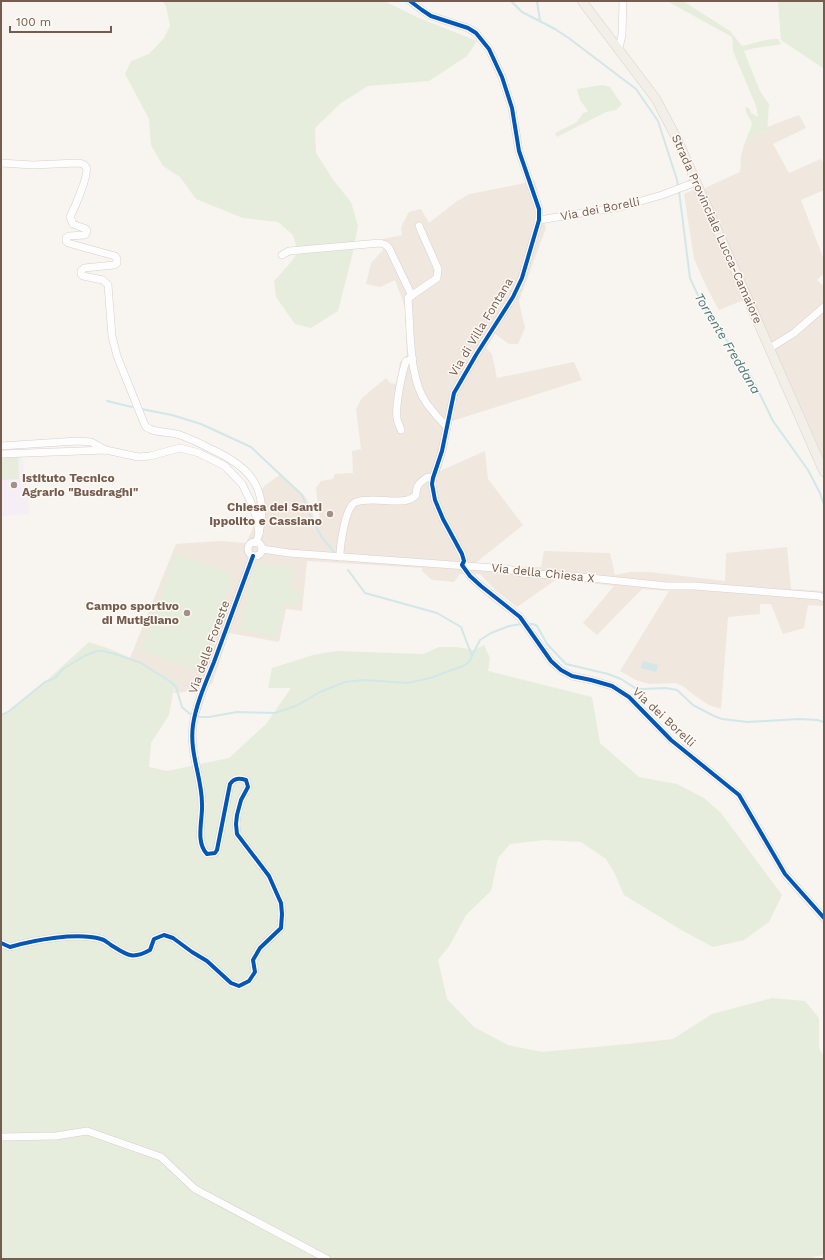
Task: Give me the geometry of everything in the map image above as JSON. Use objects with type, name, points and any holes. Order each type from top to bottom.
[{"type":"main road","name":"Strada Provinciale Lucca-Camaiore","points":[[582,1],[619,48],[656,99],[678,141],[824,472]]},
{"type":"street","name":"Via di Villa Fontana","points":[[410,1],[431,16],[468,28],[476,33],[489,49],[502,77],[512,108],[519,151],[539,209],[539,220],[522,278],[513,298],[458,384],[451,404],[442,451],[433,478],[432,484],[435,500],[443,519],[462,554],[464,561],[462,565]]},
{"type":"street","points":[[619,48],[622,35],[623,1]]},
{"type":"street","points":[[1,162],[33,165],[77,163],[85,166],[87,171],[70,217],[73,224],[86,229],[87,231],[85,234],[69,236],[66,238],[66,241],[68,244],[115,256],[117,259],[117,262],[114,264],[84,268],[81,274],[83,276],[103,280],[108,285],[112,336],[117,356],[144,423],[146,427],[150,429],[193,440],[227,456],[241,465],[258,487],[261,498],[262,511],[259,534],[256,543],[249,547],[249,551],[253,556],[259,555],[262,549],[260,545],[256,543]]},
{"type":"street","name":"Via dei Borelli","points":[[539,220],[620,207],[662,195],[696,182]]},
{"type":"street","points":[[418,226],[438,269],[437,278],[408,298],[413,370],[416,382],[423,397],[431,410],[447,427]]},
{"type":"street","points":[[282,255],[289,251],[380,243],[386,245],[388,248],[412,296]]},
{"type":"street","points":[[770,348],[794,333],[824,307]]},
{"type":"street","points":[[401,430],[397,420],[396,411],[403,368],[406,361],[413,358]]},
{"type":"street","points":[[1,446],[77,441],[91,442],[106,450]]},
{"type":"street","points":[[1,454],[106,450],[138,457],[150,456],[180,448],[199,452],[225,466],[242,484],[256,516],[259,534]]},
{"type":"street","points":[[340,557],[341,537],[349,508],[354,502],[365,500],[409,500],[416,495],[416,487],[418,484],[428,477],[433,478]]},
{"type":"street","name":"Via della Chiesa X","points":[[262,549],[289,553],[508,569],[521,573],[667,586],[694,586],[819,596],[824,598]]},
{"type":"street","name":"Via delle Foreste","points":[[1,943],[10,947],[58,938],[88,937],[102,939],[127,955],[140,956],[150,950],[154,939],[164,935],[173,938],[207,961],[231,983],[239,986],[249,981],[252,977],[255,972],[253,960],[260,948],[281,928],[281,903],[270,876],[237,834],[237,815],[241,800],[248,787],[246,780],[232,780],[230,784],[217,850],[215,853],[207,854],[201,846],[200,836],[202,803],[192,739],[193,725],[202,694],[253,556]]},
{"type":"street","name":"Via dei Borelli","points":[[462,565],[470,576],[481,586],[523,620],[551,661],[561,670],[572,676],[612,686],[629,697],[671,740],[739,795],[785,874],[824,918]]},
{"type":"street","points":[[1,1137],[56,1136],[87,1131],[161,1157],[195,1189],[327,1259]]},
{"type":"shaded area","points":[[799,115],[806,128],[773,144],[789,173],[821,159],[824,165],[824,190],[801,200],[824,260],[824,273],[817,280],[824,287],[824,462],[704,190],[707,187],[740,172],[741,156],[744,145],[759,131],[766,133],[767,127]]},
{"type":"shaded area","points":[[535,181],[546,228],[519,301],[525,328],[518,344],[509,344],[495,334],[486,348],[492,354],[497,378],[574,362],[582,380],[452,421],[445,456],[440,471],[485,451],[488,479],[523,525],[473,565],[541,567],[544,551],[610,553],[615,575],[630,572],[649,572],[725,581],[726,553],[787,547],[791,589],[824,591],[824,606],[808,605],[804,628],[783,634],[771,604],[760,604],[760,614],[728,617],[721,709],[709,705],[676,683],[649,684],[636,680],[620,671],[669,591],[642,589],[597,635],[583,623],[614,586],[557,579],[517,607],[495,590],[480,574],[460,574],[454,582],[432,580],[422,571],[422,568],[307,561],[302,611],[286,609],[279,642],[229,633],[212,684],[184,692],[174,693],[175,683],[130,658],[176,544],[220,541],[246,543],[253,528],[255,504],[264,486],[281,474],[304,495],[311,506],[315,523],[320,522],[316,488],[321,481],[333,479],[335,474],[353,473],[352,451],[361,449],[356,409],[362,398],[386,378],[390,383],[396,384],[400,362],[407,355],[405,307],[395,280],[380,287],[366,284],[371,263],[383,250],[383,239],[402,235],[401,227],[409,212],[421,209],[429,223],[457,201],[470,194]]},
{"type":"shaded area","points":[[695,189],[744,300],[719,310],[694,259],[684,194]]},
{"type":"shaded area","name":"Istituto Tecnico Agrario \"Busdraghi\"","points":[[22,456],[30,514],[1,516],[1,457]]},
{"type":"shaded area","points":[[643,661],[658,665],[656,672],[641,668]]},
{"type":"green space","points":[[162,1],[384,1],[419,18],[477,41],[467,56],[429,81],[368,86],[341,103],[315,128],[316,153],[334,181],[351,202],[358,226],[338,311],[311,328],[295,324],[276,297],[274,281],[298,252],[293,235],[278,222],[243,218],[196,199],[180,177],[163,166],[151,145],[149,119],[125,74],[131,61],[149,54],[164,38],[170,26],[166,6]]},
{"type":"green space","points":[[667,1],[683,1],[730,31],[742,46],[764,40],[778,39],[781,44],[744,51],[760,91],[769,104],[767,133],[759,131],[744,145],[752,123],[745,107],[749,108],[751,113],[758,117],[756,106],[733,51],[732,37]]},
{"type":"green space","points":[[778,1],[824,1],[823,68],[781,40]]},
{"type":"green space","points":[[602,85],[610,87],[622,104],[616,110],[606,112],[557,137],[555,133],[577,122],[583,113],[588,111],[580,100],[577,89]]},
{"type":"green space","points":[[2,456],[18,456],[19,479],[2,480]]},
{"type":"green space","name":"Campo sportivo di Mutigliano","points":[[175,554],[234,575],[200,671],[141,651]]},
{"type":"green space","points":[[260,562],[294,569],[290,589],[302,591],[298,607],[284,604],[277,637],[240,629],[253,567],[256,563]]},
{"type":"green space","points":[[89,642],[134,660],[175,683],[169,715],[151,743],[149,767],[167,771],[229,758],[266,724],[291,688],[268,688],[272,668],[313,655],[337,651],[423,654],[439,647],[456,647],[474,650],[484,645],[490,658],[488,671],[592,697],[600,743],[639,777],[677,784],[704,798],[721,813],[782,895],[769,922],[744,940],[713,947],[683,931],[624,895],[614,872],[606,859],[581,842],[544,840],[510,844],[498,858],[491,891],[466,915],[450,945],[438,960],[447,999],[474,1027],[508,1045],[542,1052],[673,1039],[712,1014],[772,998],[805,1001],[819,1018],[819,1048],[824,1057],[824,1255],[814,1257],[813,1259],[1,1259],[1,715],[8,712],[45,682]]},
{"type":"waterway","name":"Torrente Freddana","points":[[511,1],[522,12],[555,29],[570,39],[636,89],[658,121],[678,186]]},
{"type":"waterway","points":[[537,1],[540,21]]},
{"type":"waterway","name":"Torrente Freddana","points":[[679,191],[690,278],[702,304],[752,378],[773,421],[808,470],[820,493],[824,505]]},
{"type":"waterway","points":[[107,401],[132,407]]},
{"type":"waterway","points":[[141,409],[172,415],[201,424],[251,447],[302,495],[312,520],[323,539],[335,553]]},
{"type":"waterway","points":[[348,570],[365,593],[437,613],[461,627],[472,656]]},
{"type":"waterway","points":[[197,717],[209,717],[237,712],[275,713],[296,706],[320,692],[345,682],[363,680],[408,683],[430,678],[463,666],[469,662],[480,640],[491,633],[509,626],[522,624]]},
{"type":"waterway","points":[[527,624],[537,626],[547,644],[566,664],[608,674],[621,679],[635,688],[666,688],[677,690],[693,705],[722,719],[748,722],[799,719],[824,722]]},
{"type":"waterway","points":[[1,715],[8,712],[45,682],[55,678],[63,669],[84,656],[97,651],[115,654],[141,663],[171,682],[176,687],[182,707],[190,714]]},
{"type":"cycle path","points":[[410,1],[431,16],[468,28],[476,33],[489,49],[502,77],[512,108],[519,151],[539,209],[539,220],[522,278],[513,297],[454,393],[442,451],[433,478],[432,484],[435,500],[443,519],[462,554],[464,561],[462,565],[470,576],[481,586],[520,617],[551,661],[561,670],[572,676],[612,686],[629,697],[671,740],[739,795],[785,874],[824,918]]},
{"type":"cycle path","points":[[1,943],[10,947],[56,938],[80,936],[102,939],[126,954],[139,955],[150,950],[154,939],[164,935],[173,938],[207,961],[231,983],[239,986],[249,981],[255,972],[253,960],[260,948],[281,928],[281,903],[269,876],[237,834],[237,815],[241,800],[248,787],[246,780],[237,779],[230,784],[217,850],[215,853],[207,854],[203,849],[200,837],[202,810],[201,794],[192,735],[194,717],[199,701],[253,556]]},
{"type":"place","name":"Istituto Tecnico Agrario \"Busdraghi\"","points":[[14,485]]},
{"type":"place","name":"Chiesa dei Santi Ippolito e Cassiano","points":[[330,514]]},
{"type":"place","name":"Campo sportivo di Mutigliano","points":[[187,613]]}]
